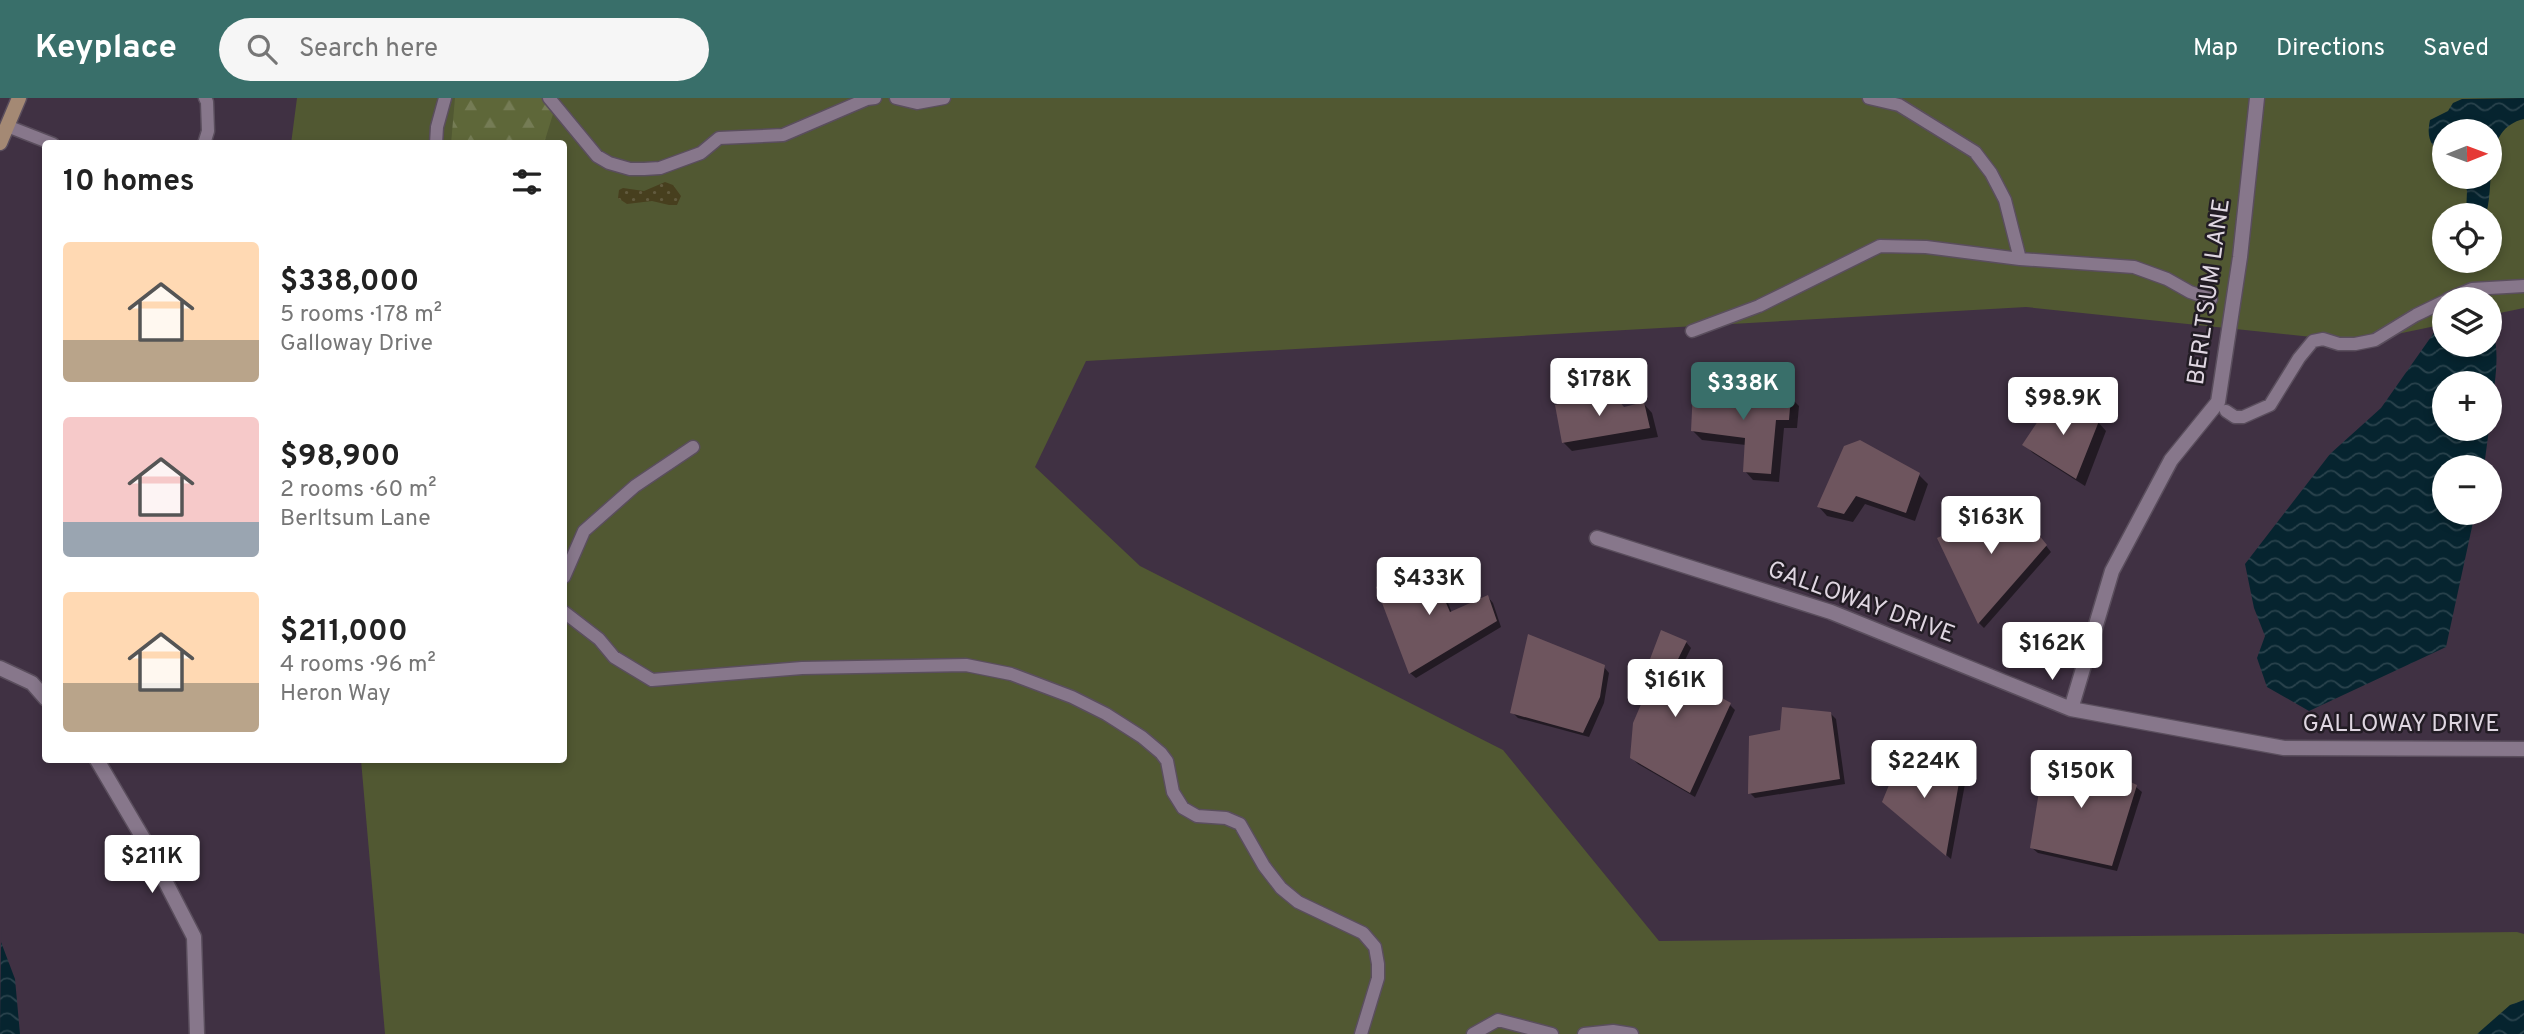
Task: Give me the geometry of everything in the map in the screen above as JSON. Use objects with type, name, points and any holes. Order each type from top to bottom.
[{"type":"street","points":[[0,143],[19,98]]},
{"type":"street","name":"BERLTSUM LANE","points":[[2071,709],[2112,571],[2171,460],[2218,402],[2240,257],[2257,98]]},
{"type":"street","name":"GALLOWAY DRIVE","points":[[1597,538],[1831,612],[2071,709],[2284,748],[2524,748]]},
{"type":"street","points":[[0,668],[32,683],[42,694]]},
{"type":"street","points":[[99,763],[143,838],[194,937],[197,1034]]},
{"type":"lane","points":[[205,98],[208,131],[205,140]]},
{"type":"lane","points":[[437,140],[445,98]]},
{"type":"lane","points":[[549,98],[597,156],[609,163],[630,169],[644,169],[660,167],[701,153],[719,138],[783,135],[875,98]]},
{"type":"lane","points":[[896,98],[917,103],[944,98]]},
{"type":"lane","points":[[1869,98],[1899,105],[1975,152],[1991,173],[2005,200],[2020,259]]},
{"type":"lane","points":[[7,126],[43,140]]},
{"type":"lane","points":[[1692,331],[1759,306],[1880,246],[1926,247],[2020,259],[2134,267],[2211,299]]},
{"type":"lane","points":[[2502,287],[2524,286]]},
{"type":"lane","points":[[2226,411],[2235,417],[2244,417],[2270,405],[2299,358],[2314,341],[2323,339],[2339,344],[2355,344],[2375,340],[2432,307]]},
{"type":"lane","points":[[567,570],[584,531],[635,486],[694,447]]},
{"type":"lane","points":[[567,614],[599,639],[614,657],[652,680],[802,668],[966,665],[1011,674],[1072,697],[1106,714],[1161,753],[1167,761],[1173,792],[1183,808],[1197,816],[1226,818],[1240,824],[1264,866],[1281,888],[1298,902],[1363,933],[1375,947],[1378,978],[1361,1034]]},
{"type":"lane","points":[[1473,1034],[1499,1020],[1552,1034]]},
{"type":"lane","points":[[1584,1034],[1598,1031],[1632,1034]]},
{"type":"green space","points":[[297,98],[2524,98],[2524,308],[2502,313],[2502,287],[2432,287],[2432,327],[2359,342],[2026,307],[1086,361],[1035,467],[1140,566],[1503,750],[1659,941],[2517,932],[2524,934],[2524,1034],[385,1034],[361,763],[567,763],[567,140],[292,140]]},
{"type":"green space","points":[[455,98],[558,98],[545,140],[451,140]]},
{"type":"sand","points":[[665,182],[673,185],[681,196],[677,205],[652,201],[627,204],[618,198],[619,190],[623,188],[644,191]]},
{"type":"water","points":[[2524,98],[2524,119],[2510,125],[2502,133],[2502,119],[2432,119],[2448,111],[2453,103],[2462,99]]},
{"type":"water","points":[[2432,119],[2432,143],[2429,132]]},
{"type":"water","points":[[2490,189],[2489,203],[2466,203],[2467,191]]},
{"type":"water","points":[[2432,335],[2432,357],[2497,357],[2496,371],[2432,371],[2432,441],[2487,441],[2486,455],[2432,455],[2432,525],[2472,525],[2446,647],[2309,711],[2267,687],[2257,658],[2265,636],[2254,608],[2245,564],[2330,454],[2381,408]]},
{"type":"water","points":[[1,942],[15,979],[20,1034],[0,1034]]},
{"type":"water","points":[[2524,1000],[2524,1034],[2477,1034],[2510,1005]]},
{"type":"building","points":[[1693,390],[1791,395],[1789,420],[1776,420],[1771,474],[1743,472],[1745,438],[1691,431]]},
{"type":"building","points":[[1611,392],[1624,407],[1644,402],[1650,428],[1562,443],[1555,405]]},
{"type":"building","points":[[2054,397],[2099,421],[2076,479],[2022,445]]},
{"type":"building","points":[[1860,440],[1920,473],[1906,513],[1856,496],[1844,514],[1817,507],[1844,446]]},
{"type":"building","points":[[2013,503],[2047,545],[1978,624],[1937,538]]},
{"type":"building","points":[[1428,561],[1450,612],[1488,595],[1497,621],[1409,674],[1376,587]]},
{"type":"building","points":[[1661,630],[1687,641],[1675,665],[1686,678],[1731,703],[1690,793],[1630,758],[1633,723],[1651,681],[1647,667]]},
{"type":"building","points":[[1528,634],[1605,665],[1600,697],[1583,733],[1510,713]]},
{"type":"building","points":[[1782,707],[1831,712],[1840,779],[1748,794],[1749,736],[1780,730]]},
{"type":"building","points":[[2065,752],[2137,785],[2112,866],[2030,848],[2043,766]]},
{"type":"building","points":[[1901,756],[1960,777],[1946,856],[1882,802]]}]
